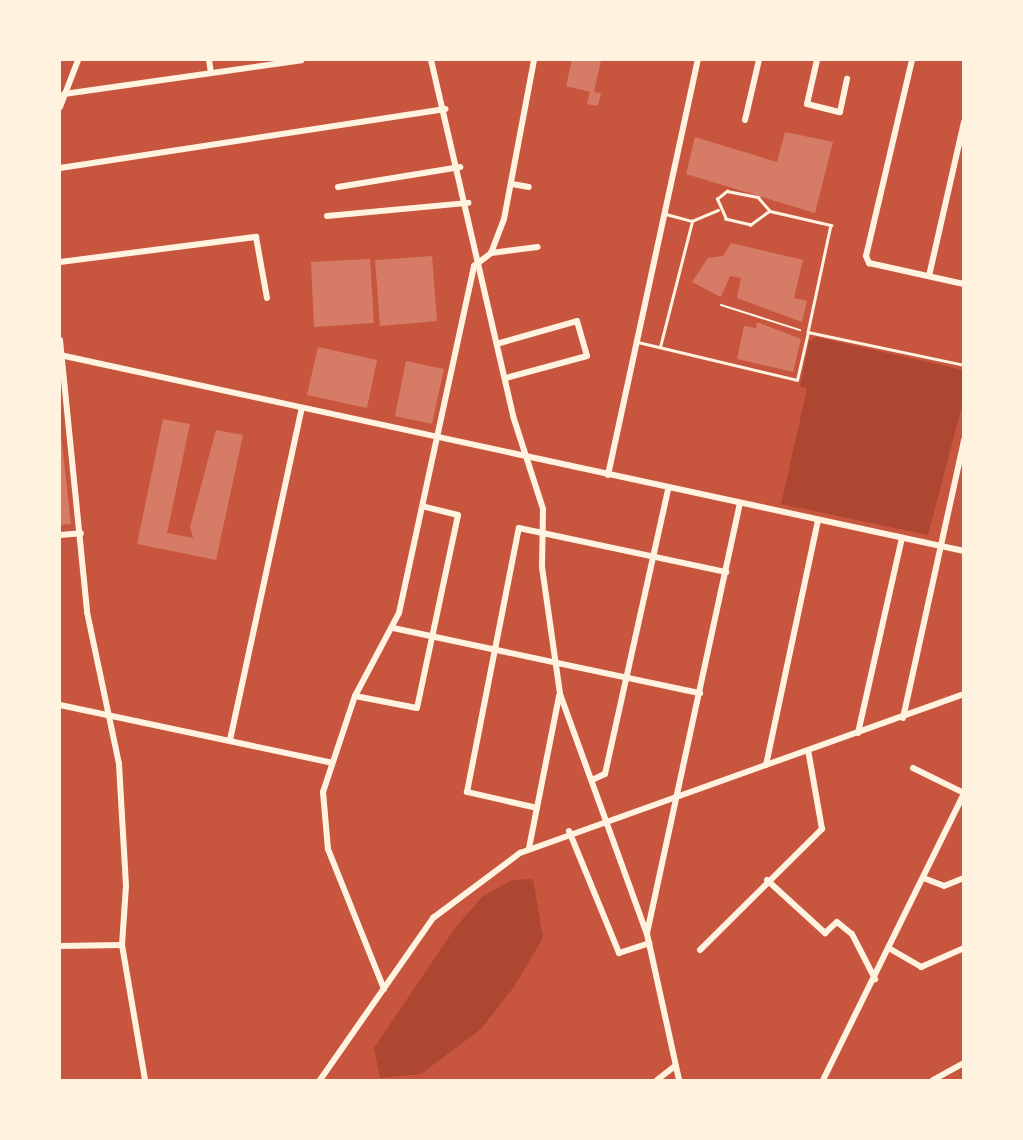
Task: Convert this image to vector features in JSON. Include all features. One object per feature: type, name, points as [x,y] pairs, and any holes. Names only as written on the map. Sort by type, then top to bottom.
[{"type":"street","points":[[60,107],[78,60]]},
{"type":"street","points":[[209,60],[211,73]]},
{"type":"street","points":[[64,94],[302,60]]},
{"type":"street","points":[[431,60],[460,167],[506,378],[530,458],[543,533],[559,694],[647,934],[679,1080]]},
{"type":"street","points":[[491,253],[512,184],[534,60]]},
{"type":"street","points":[[608,475],[698,60]]},
{"type":"street","points":[[745,120],[759,60]]},
{"type":"street","points":[[817,60],[807,104],[839,112],[847,79]]},
{"type":"street","points":[[912,60],[866,256],[869,262],[964,284]]},
{"type":"street","points":[[60,168],[446,109]]},
{"type":"street","points":[[929,276],[964,121]]},
{"type":"street","points":[[338,187],[460,167]]},
{"type":"street","points":[[512,184],[529,187]]},
{"type":"street","points":[[327,216],[467,203]]},
{"type":"street","points":[[60,262],[256,237],[267,298]]},
{"type":"street","points":[[384,989],[328,849],[323,792],[355,696],[393,628],[423,506],[474,267],[491,253],[538,247]]},
{"type":"street","points":[[500,344],[577,321],[587,356],[506,378]]},
{"type":"street","points":[[60,340],[87,612],[109,713],[125,872],[122,945],[145,1080]]},
{"type":"street","points":[[61,356],[437,440],[964,551]]},
{"type":"street","points":[[230,740],[302,408]]},
{"type":"street","points":[[903,718],[964,440]]},
{"type":"street","points":[[954,484],[964,486]]},
{"type":"street","points":[[592,780],[605,774],[667,489]]},
{"type":"street","points":[[647,934],[740,504]]},
{"type":"street","points":[[355,696],[417,708],[458,515],[423,506]]},
{"type":"street","points":[[766,765],[818,521]]},
{"type":"street","points":[[533,807],[467,792],[519,528],[726,572]]},
{"type":"street","points":[[60,535],[81,533]]},
{"type":"street","points":[[858,733],[902,538]]},
{"type":"street","points":[[393,628],[700,693]]},
{"type":"street","points":[[529,848],[533,807],[559,694]]},
{"type":"street","points":[[320,1080],[450,902],[529,848],[604,818],[903,718],[964,694]]},
{"type":"street","points":[[60,705],[109,713],[332,763]]},
{"type":"street","points":[[700,950],[767,880],[822,829],[808,750]]},
{"type":"street","points":[[823,1080],[892,950],[964,793],[913,768]]},
{"type":"street","points":[[569,831],[620,953],[649,943]]},
{"type":"street","points":[[926,879],[944,886],[964,878]]},
{"type":"street","points":[[767,880],[825,933],[837,922],[852,934],[875,979]]},
{"type":"street","points":[[60,946],[122,945]]},
{"type":"street","points":[[892,950],[921,967],[964,948]]},
{"type":"street","points":[[933,1080],[964,1063]]},
{"type":"street","points":[[657,1080],[675,1066]]},
{"type":"lane","points":[[638,342],[797,380],[831,225],[770,211],[758,197],[727,191],[717,199],[718,210]]},
{"type":"lane","points":[[666,214],[692,221],[718,210],[751,225],[770,211]]},
{"type":"lane","points":[[660,347],[692,221]]},
{"type":"lane","points":[[808,332],[964,365]]},
{"type":"path","points":[[721,305],[808,332]]},
{"type":"shaded area","points":[[816,337],[963,370],[963,402],[928,535],[781,504],[807,389],[800,386],[809,341]]},
{"type":"shaded area","points":[[533,879],[543,938],[514,987],[481,1029],[421,1074],[380,1078],[374,1048],[455,928],[483,896],[512,880]]},
{"type":"building","points":[[572,60],[601,60],[594,92],[601,93],[598,106],[587,104],[590,92],[566,86]]},
{"type":"building","points":[[785,132],[833,142],[815,213],[686,174],[695,137],[777,162]]},
{"type":"building","points":[[731,243],[803,260],[794,298],[807,301],[802,322],[737,298],[741,278],[730,276],[721,297],[692,282],[708,258],[723,256]]},
{"type":"building","points":[[432,256],[437,321],[380,326],[375,260]]},
{"type":"building","points":[[370,259],[374,323],[314,327],[311,262]]},
{"type":"building","points":[[757,322],[801,339],[793,372],[737,359],[744,326],[756,328]]},
{"type":"building","points":[[318,347],[377,360],[367,408],[307,395]]},
{"type":"building","points":[[406,361],[444,369],[432,424],[395,416]]},
{"type":"building","points":[[163,419],[190,424],[167,533],[193,538],[190,527],[216,430],[243,435],[216,560],[137,544]]},
{"type":"building","points":[[60,426],[71,524],[60,525]]}]
